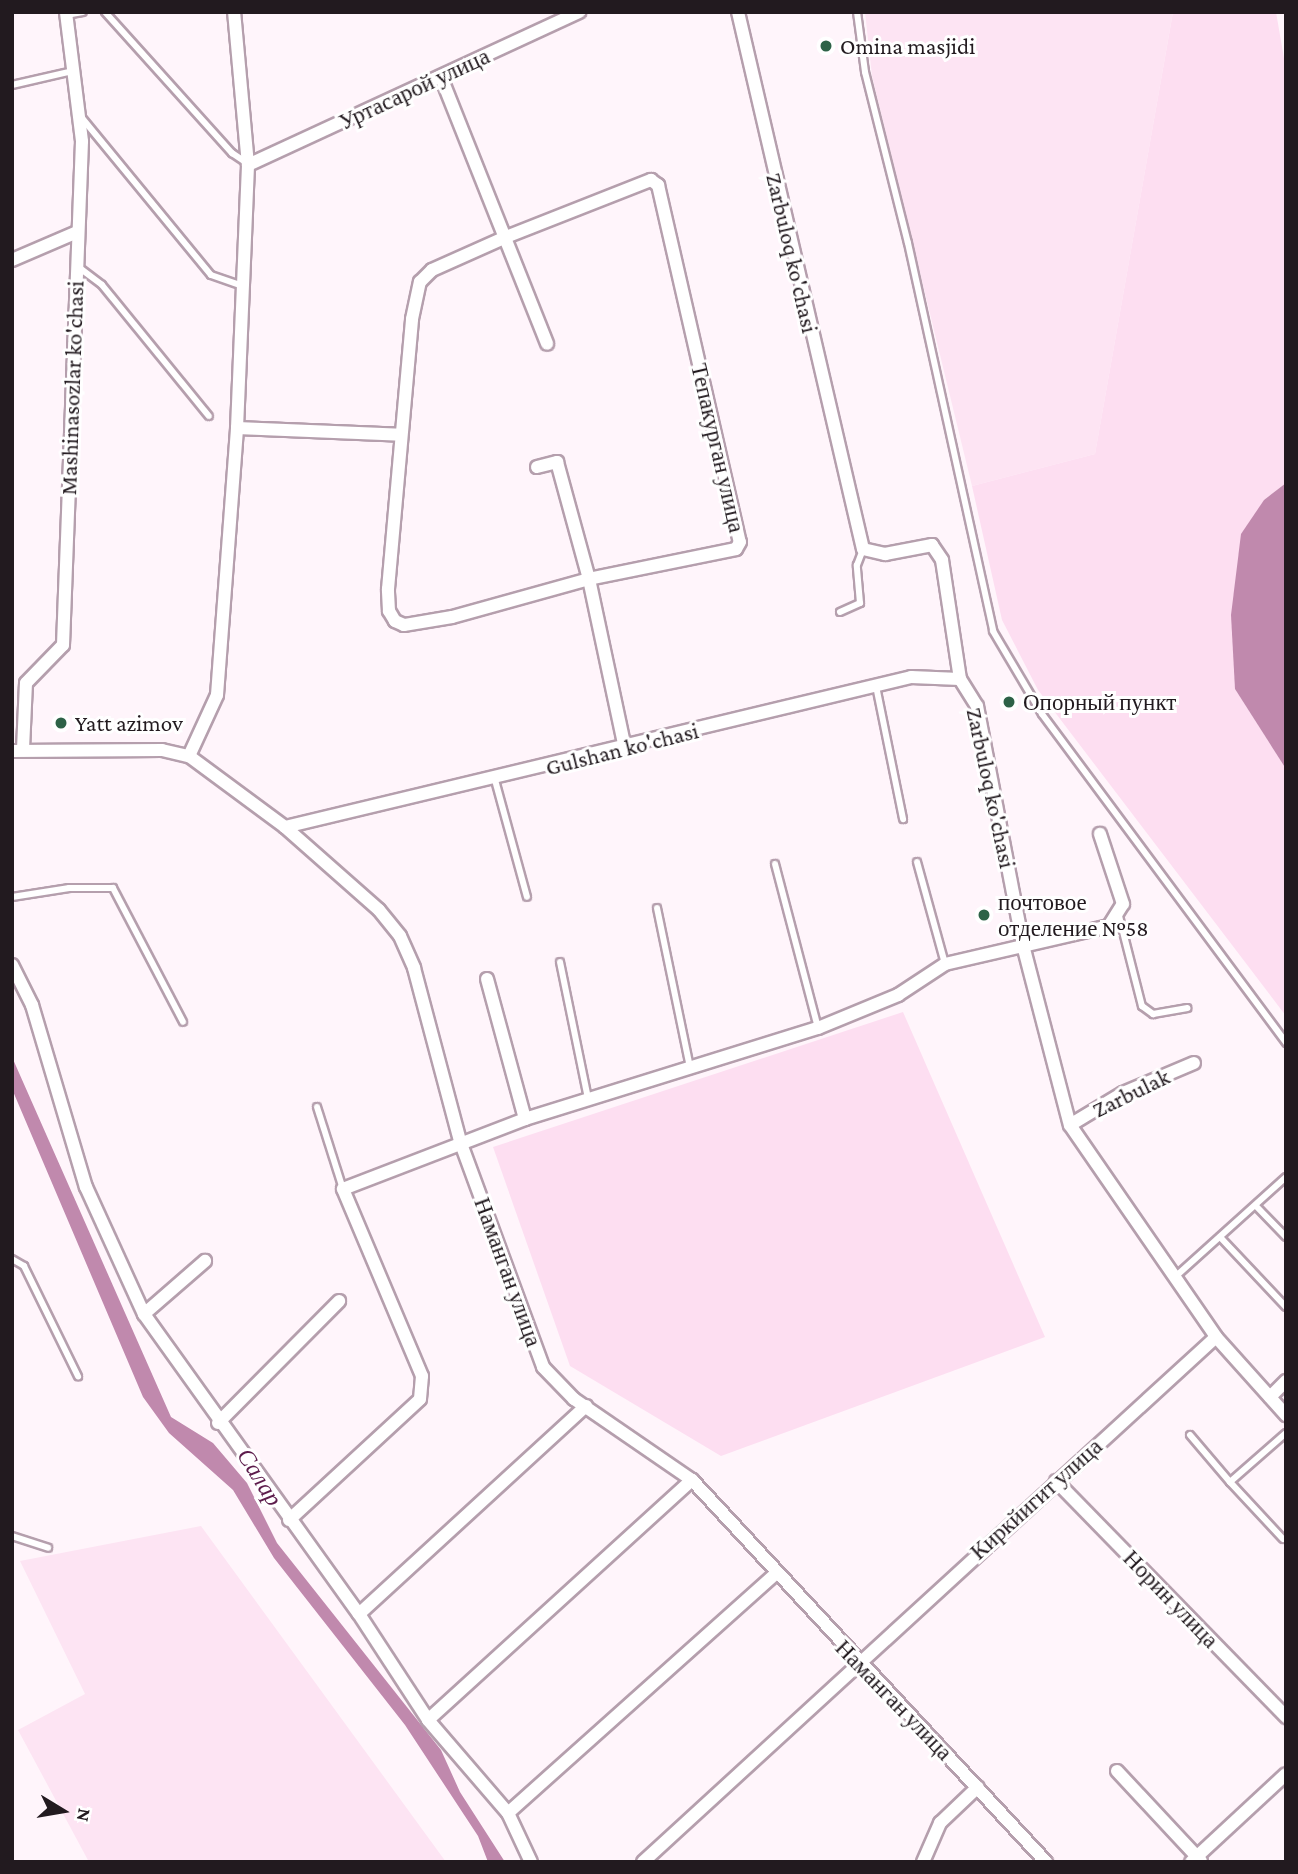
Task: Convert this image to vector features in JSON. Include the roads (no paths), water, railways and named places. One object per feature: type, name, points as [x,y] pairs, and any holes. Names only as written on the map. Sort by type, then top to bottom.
[{"type":"street","points":[[189,756],[217,695],[237,428],[248,164],[234,12]]},
{"type":"street","name":"Уртасарой улица","points":[[248,164],[579,12]]},
{"type":"street","name":"Zarbuloq ko'chasi","points":[[738,12],[863,549],[885,554],[921,543],[937,549],[960,679],[977,706],[1024,949],[1070,1125],[1216,1337],[1286,1415]]},
{"type":"street","name":"Mashinasozlar ko'chasi","points":[[18,750],[26,683],[63,645],[82,141],[66,14]]},
{"type":"street","points":[[441,77],[547,344]]},
{"type":"street","name":"Тепакурган улица","points":[[651,180],[657,185],[740,542],[736,550],[589,579],[452,617],[404,625],[395,621],[388,589],[412,319],[420,282],[432,270],[506,237],[651,180]]},
{"type":"street","points":[[12,260],[77,232]]},
{"type":"street","points":[[237,428],[401,435]]},
{"type":"street","points":[[537,467],[558,462],[589,579],[625,748]]},
{"type":"street","name":"Gulshan ko'chasi","points":[[285,827],[495,780],[911,677],[960,679]]},
{"type":"street","name":"Наманган улица","points":[[18,750],[162,750],[189,756],[285,827],[379,910],[400,936],[414,968],[460,1141],[543,1367],[562,1390],[692,1480],[775,1574],[1046,1862]]},
{"type":"street","points":[[289,1520],[419,1399],[422,1376],[343,1189],[460,1141],[818,1028],[898,995],[944,964],[1024,949],[1109,926],[1119,916],[1123,904],[1100,834]]},
{"type":"street","points":[[12,965],[32,1005],[86,1187],[144,1314],[218,1423],[359,1614],[428,1720],[508,1813],[531,1862]]},
{"type":"street","points":[[487,979],[525,1119]]},
{"type":"street","name":"Zarbulak","points":[[1070,1125],[1123,1093],[1194,1063]]},
{"type":"street","points":[[144,1314],[205,1261]]},
{"type":"street","points":[[218,1423],[339,1301]]},
{"type":"street","name":"Киркйигит улица","points":[[643,1862],[857,1662],[1216,1337]]},
{"type":"street","points":[[1270,1397],[1286,1381]]},
{"type":"street","points":[[359,1614],[586,1406]]},
{"type":"street","points":[[428,1720],[692,1480]]},
{"type":"street","name":"Норин улица","points":[[1056,1481],[1286,1717]]},
{"type":"street","points":[[508,1813],[775,1574]]},
{"type":"street","points":[[1117,1771],[1196,1860],[1286,1774]]},
{"type":"street","points":[[923,1862],[940,1822],[978,1787]]},
{"type":"lane","points":[[66,14],[83,12]]},
{"type":"lane","points":[[105,12],[232,153],[248,164]]},
{"type":"lane","points":[[857,12],[865,72],[908,243],[993,631],[1050,725],[1286,1043]]},
{"type":"lane","points":[[12,85],[73,71]]},
{"type":"lane","points":[[78,114],[211,275],[243,286]]},
{"type":"lane","points":[[76,265],[102,285],[209,416]]},
{"type":"lane","points":[[840,612],[854,610],[860,603],[857,565],[863,549]]},
{"type":"lane","points":[[876,686],[903,818]]},
{"type":"lane","points":[[495,780],[527,897]]},
{"type":"lane","points":[[917,862],[944,964]]},
{"type":"lane","points":[[775,864],[818,1028]]},
{"type":"lane","points":[[12,897],[104,885],[113,888],[183,1022]]},
{"type":"lane","points":[[657,908],[691,1067]]},
{"type":"lane","points":[[1119,916],[1143,1006],[1153,1014],[1187,1008]]},
{"type":"lane","points":[[560,962],[587,1099]]},
{"type":"lane","points":[[317,1107],[343,1189]]},
{"type":"lane","points":[[1175,1277],[1286,1177]]},
{"type":"lane","points":[[1256,1206],[1286,1237]]},
{"type":"lane","points":[[1220,1237],[1286,1307]]},
{"type":"lane","points":[[12,1259],[24,1266],[78,1376]]},
{"type":"lane","points":[[1230,1482],[1286,1433]]},
{"type":"lane","points":[[1190,1435],[1283,1539]]},
{"type":"lane","points":[[12,1536],[48,1548]]},
{"type":"place","name":"Omina masjidi","points":[[826,46]]},
{"type":"place","name":"Опорный пункт","points":[[1009,702]]},
{"type":"place","name":"Yatt azimov","points":[[61,723]]},
{"type":"place","name":"почтовое отделение №58","points":[[984,915]]},
{"type":"water label","name":"Салар","points":[[260,1477]]}]
